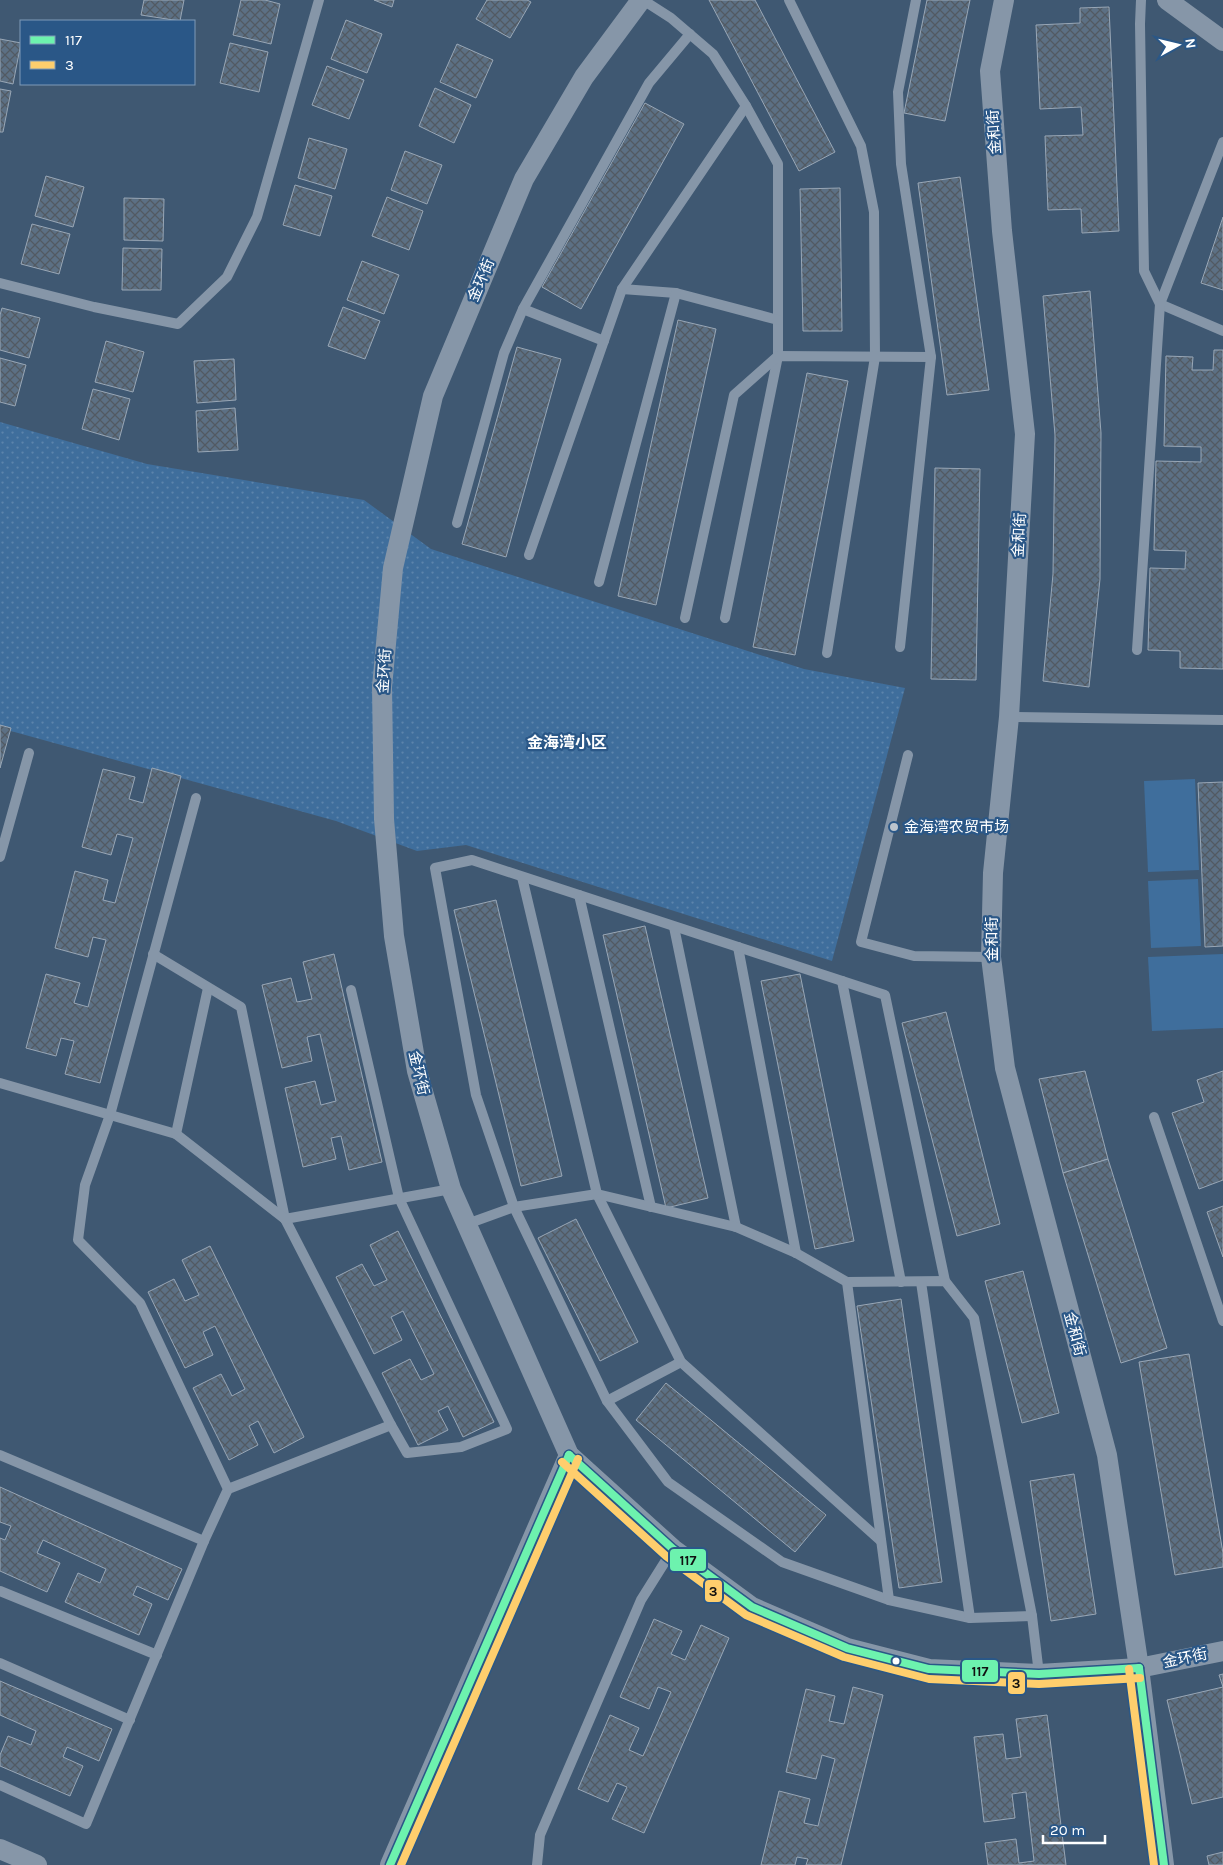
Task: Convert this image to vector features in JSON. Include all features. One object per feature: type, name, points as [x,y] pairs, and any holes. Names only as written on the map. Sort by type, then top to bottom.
[{"type":"street","name":"金环街","points":[[642,0],[584,76],[524,178],[433,396],[393,568],[382,686],[384,820],[394,936],[417,1071],[451,1189],[569,1455],[673,1550],[752,1607],[847,1648],[929,1669],[1039,1674],[1139,1668],[1223,1650]]},
{"type":"street","name":"金和街","points":[[1004,0],[990,71],[1002,231],[1025,434],[1009,717],[993,873],[991,957],[1005,1068],[1107,1455],[1139,1668],[1164,1865]]},
{"type":"street","points":[[1167,0],[1223,40]]},
{"type":"street","points":[[390,1865],[569,1455]]},
{"type":"street","points":[[0,1849],[37,1865]]},
{"type":"lane","points":[[0,283],[94,307],[178,324],[227,277],[258,217],[319,0]]},
{"type":"lane","points":[[642,0],[670,18],[713,54],[746,106],[778,164],[778,356],[725,618]]},
{"type":"lane","points":[[789,0],[861,146],[874,212],[875,357],[828,653]]},
{"type":"lane","points":[[900,647],[931,357],[900,164],[898,92],[916,0]]},
{"type":"lane","points":[[1141,0],[1144,271],[1160,304],[1223,331]]},
{"type":"lane","points":[[457,523],[504,353],[523,309],[649,82],[690,34]]},
{"type":"lane","points":[[529,555],[622,290],[746,106]]},
{"type":"lane","points":[[1137,650],[1160,304],[1223,142]]},
{"type":"lane","points":[[622,290],[676,293],[778,320]]},
{"type":"lane","points":[[599,582],[676,293]]},
{"type":"lane","points":[[523,309],[604,341]]},
{"type":"lane","points":[[684,618],[734,395],[778,356],[931,357]]},
{"type":"lane","points":[[1009,717],[1223,720]]},
{"type":"lane","points":[[0,857],[29,753]]},
{"type":"lane","points":[[908,755],[861,942],[914,956],[991,957]]},
{"type":"lane","points":[[196,798],[110,1115],[85,1185],[78,1240],[140,1302],[228,1489]]},
{"type":"lane","points":[[1032,1616],[970,1618],[889,1600],[782,1562],[668,1482],[607,1402],[514,1207],[476,1095],[435,868],[472,860],[885,995],[945,1281],[974,1318],[1032,1616],[1039,1674]]},
{"type":"lane","points":[[522,877],[597,1194],[682,1362],[881,1541]]},
{"type":"lane","points":[[579,895],[651,1207]]},
{"type":"lane","points":[[674,927],[736,1227]]},
{"type":"lane","points":[[738,947],[796,1254]]},
{"type":"lane","points":[[153,954],[242,1007],[285,1219],[407,1453],[461,1447],[507,1429],[399,1198],[351,990]]},
{"type":"lane","points":[[842,981],[901,1282]]},
{"type":"lane","points":[[176,1134],[208,988]]},
{"type":"lane","points":[[0,1083],[176,1134],[285,1219],[451,1189]]},
{"type":"lane","points":[[1154,1117],[1223,1321]]},
{"type":"lane","points":[[467,1224],[514,1207],[597,1194],[736,1227],[796,1254],[847,1282],[945,1281]]},
{"type":"lane","points":[[847,1282],[889,1600]]},
{"type":"lane","points":[[922,1282],[970,1618]]},
{"type":"lane","points":[[607,1402],[682,1362]]},
{"type":"lane","points":[[0,1785],[86,1824],[204,1541],[228,1489],[391,1424]]},
{"type":"lane","points":[[0,1455],[204,1541]]},
{"type":"lane","points":[[538,1865],[540,1835],[641,1600],[673,1550]]},
{"type":"lane","points":[[0,1591],[156,1655]]},
{"type":"lane","points":[[0,1663],[130,1720]]},
{"type":"shaded area","points":[[0,422],[147,464],[364,500],[431,549],[804,669],[905,688],[832,961],[466,845],[417,851],[336,821],[0,728]]},
{"type":"shaded area","points":[[1195,779],[1199,870],[1148,872],[1144,781]]},
{"type":"shaded area","points":[[1198,879],[1201,946],[1151,948],[1148,881]]},
{"type":"shaded area","points":[[1223,954],[1223,1028],[1152,1031],[1148,957]]},
{"type":"building","points":[[144,0],[184,0],[180,20],[141,15]]},
{"type":"building","points":[[241,0],[265,0],[280,4],[271,44],[233,35]]},
{"type":"building","points":[[374,0],[394,0],[392,7]]},
{"type":"building","points":[[487,0],[527,0],[531,2],[510,38],[476,19]]},
{"type":"building","points":[[709,0],[755,0],[835,152],[799,171]]},
{"type":"building","points":[[927,0],[970,0],[945,121],[904,113]]},
{"type":"building","points":[[1109,7],[1119,231],[1082,233],[1081,209],[1048,210],[1045,136],[1083,135],[1081,107],[1040,109],[1036,25],[1080,23],[1080,8]]},
{"type":"building","points":[[346,20],[382,34],[367,73],[331,59]]},
{"type":"building","points":[[0,39],[20,43],[13,84],[0,81]]},
{"type":"building","points":[[230,43],[268,52],[259,92],[220,83]]},
{"type":"building","points":[[457,44],[493,60],[476,98],[440,82]]},
{"type":"building","points":[[327,66],[364,80],[349,119],[312,105]]},
{"type":"building","points":[[435,88],[471,105],[454,143],[419,126]]},
{"type":"building","points":[[0,89],[11,91],[3,132],[0,132]]},
{"type":"building","points":[[645,103],[684,124],[581,309],[542,287]]},
{"type":"building","points":[[309,138],[347,149],[335,189],[298,178]]},
{"type":"building","points":[[405,151],[442,165],[427,204],[391,190]]},
{"type":"building","points":[[46,176],[84,187],[73,227],[35,216]]},
{"type":"building","points":[[960,177],[989,390],[947,395],[918,183]]},
{"type":"building","points":[[295,185],[332,196],[320,236],[283,225]]},
{"type":"building","points":[[840,188],[842,331],[803,331],[800,189]]},
{"type":"building","points":[[387,197],[423,211],[409,250],[372,236]]},
{"type":"building","points":[[124,198],[164,199],[163,241],[124,240]]},
{"type":"building","points":[[1223,217],[1223,290],[1201,283]]},
{"type":"building","points":[[32,224],[70,234],[59,274],[21,264]]},
{"type":"building","points":[[123,248],[162,249],[161,290],[122,290]]},
{"type":"building","points":[[362,261],[399,275],[384,314],[347,300]]},
{"type":"building","points":[[1090,291],[1101,433],[1100,579],[1089,687],[1043,681],[1053,574],[1055,435],[1043,296]]},
{"type":"building","points":[[343,307],[380,321],[365,359],[328,346]]},
{"type":"building","points":[[2,308],[40,318],[29,358],[0,350],[0,315]]},
{"type":"building","points":[[678,320],[716,329],[656,605],[618,596]]},
{"type":"building","points":[[106,341],[144,352],[133,392],[95,382]]},
{"type":"building","points":[[517,347],[561,359],[506,557],[462,544]]},
{"type":"building","points":[[1214,350],[1223,350],[1223,669],[1180,668],[1180,651],[1148,650],[1150,568],[1185,569],[1186,551],[1154,550],[1156,461],[1201,462],[1201,447],[1164,446],[1166,356],[1193,357],[1192,370],[1213,370]]},
{"type":"building","points":[[0,358],[26,365],[15,406],[0,402]]},
{"type":"building","points":[[234,359],[236,400],[197,403],[194,361]]},
{"type":"building","points":[[807,373],[848,381],[795,655],[753,647]]},
{"type":"building","points":[[93,389],[130,399],[119,440],[82,429]]},
{"type":"building","points":[[235,408],[238,450],[198,452],[196,411]]},
{"type":"building","points":[[935,468],[980,469],[976,680],[931,679]]},
{"type":"building","points":[[0,725],[11,728],[0,768]]},
{"type":"building","points":[[152,768],[181,776],[100,1083],[65,1074],[74,1041],[61,1038],[56,1056],[26,1048],[46,974],[80,983],[74,1003],[88,1007],[106,940],[93,937],[88,957],[55,948],[75,871],[108,880],[103,900],[115,903],[133,838],[117,834],[111,855],[82,847],[103,769],[135,777],[129,799],[143,803]]},
{"type":"building","points":[[1223,782],[1223,946],[1205,947],[1198,783]]},
{"type":"building","points":[[496,900],[562,1176],[521,1186],[454,910]]},
{"type":"building","points":[[645,926],[708,1198],[666,1208],[603,935]]},
{"type":"building","points":[[334,954],[382,1162],[349,1170],[341,1136],[331,1138],[336,1159],[303,1167],[285,1088],[315,1081],[321,1105],[336,1101],[320,1034],[307,1037],[312,1061],[282,1068],[262,985],[291,978],[297,1002],[312,999],[303,962]]},
{"type":"building","points":[[800,974],[854,1241],[815,1249],[761,981]]},
{"type":"building","points":[[946,1012],[1000,1224],[957,1236],[902,1023]]},
{"type":"building","points":[[1085,1071],[1108,1159],[1063,1173],[1039,1079]]},
{"type":"building","points":[[1223,1071],[1223,1180],[1199,1189],[1172,1113],[1204,1102],[1197,1080]]},
{"type":"building","points":[[1108,1159],[1167,1348],[1121,1363],[1063,1173]]},
{"type":"building","points":[[1223,1206],[1223,1257],[1207,1212]]},
{"type":"building","points":[[576,1219],[638,1342],[600,1361],[538,1238]]},
{"type":"building","points":[[398,1231],[494,1422],[463,1437],[448,1406],[438,1411],[448,1430],[418,1445],[382,1373],[410,1359],[421,1380],[434,1374],[403,1311],[391,1317],[402,1340],[374,1354],[336,1277],[362,1264],[374,1286],[387,1280],[370,1245]]},
{"type":"building","points":[[210,1246],[304,1437],[274,1453],[258,1421],[249,1426],[258,1445],[229,1460],[193,1388],[221,1374],[232,1396],[245,1389],[215,1326],[203,1332],[213,1355],[185,1368],[148,1292],[174,1279],[185,1301],[199,1295],[182,1260]]},
{"type":"building","points":[[1023,1271],[1059,1413],[1022,1423],[985,1281]]},
{"type":"building","points":[[901,1299],[942,1582],[899,1588],[857,1306]]},
{"type":"building","points":[[1189,1354],[1223,1553],[1223,1567],[1175,1575],[1139,1362]]},
{"type":"building","points":[[666,1383],[826,1515],[795,1552],[636,1420]]},
{"type":"building","points":[[1074,1474],[1096,1614],[1051,1621],[1030,1481]]},
{"type":"building","points":[[0,1487],[182,1569],[168,1600],[137,1586],[133,1595],[152,1604],[139,1635],[65,1602],[78,1573],[100,1583],[106,1569],[43,1540],[37,1553],[60,1563],[47,1592],[0,1571],[0,1538],[5,1540],[11,1526],[0,1522]]},
{"type":"building","points":[[654,1619],[682,1631],[671,1654],[685,1660],[701,1625],[729,1638],[644,1833],[612,1819],[627,1787],[617,1783],[608,1802],[578,1789],[610,1715],[639,1728],[629,1750],[643,1756],[671,1692],[658,1687],[649,1709],[620,1697]]},
{"type":"building","points":[[1223,1674],[1223,1687],[1219,1675]]},
{"type":"building","points":[[0,1681],[112,1729],[99,1761],[67,1747],[63,1757],[83,1766],[70,1796],[0,1766],[0,1755],[8,1736],[31,1745],[36,1731],[0,1715]]},
{"type":"building","points":[[853,1687],[883,1695],[841,1865],[806,1865],[808,1859],[797,1857],[795,1865],[761,1865],[779,1791],[810,1799],[804,1823],[818,1826],[835,1759],[822,1755],[816,1779],[786,1772],[806,1689],[835,1696],[829,1721],[844,1724]]},
{"type":"building","points":[[1223,1687],[1223,1797],[1192,1804],[1167,1700]]},
{"type":"building","points":[[1047,1715],[1066,1865],[988,1865],[985,1843],[1016,1839],[1019,1863],[1034,1861],[1026,1792],[1012,1794],[1015,1818],[984,1822],[974,1737],[1003,1734],[1006,1759],[1021,1757],[1016,1719]]},
{"type":"building","points":[[1223,1852],[1223,1865],[1209,1865],[1207,1856]]},
{"type":"transit line","name":"117","points":[[569,1455],[673,1549],[752,1607],[847,1648],[929,1669],[1039,1674],[1139,1668]]},
{"type":"transit line","name":"117","points":[[390,1865],[569,1455]]},
{"type":"transit line","name":"3","points":[[401,1865],[578,1459]]},
{"type":"transit line","name":"3","points":[[562,1462],[666,1556],[746,1615],[844,1657],[929,1679],[1039,1684],[1140,1678]]},
{"type":"transit line","name":"117","points":[[1139,1668],[1164,1865]]},
{"type":"transit line","name":"3","points":[[1129,1669],[1154,1865]]},
{"type":"place","name":"金海湾农贸市场","points":[[894,827]]},
{"type":"district","name":"金海湾小区","points":[[567,742]]}]
